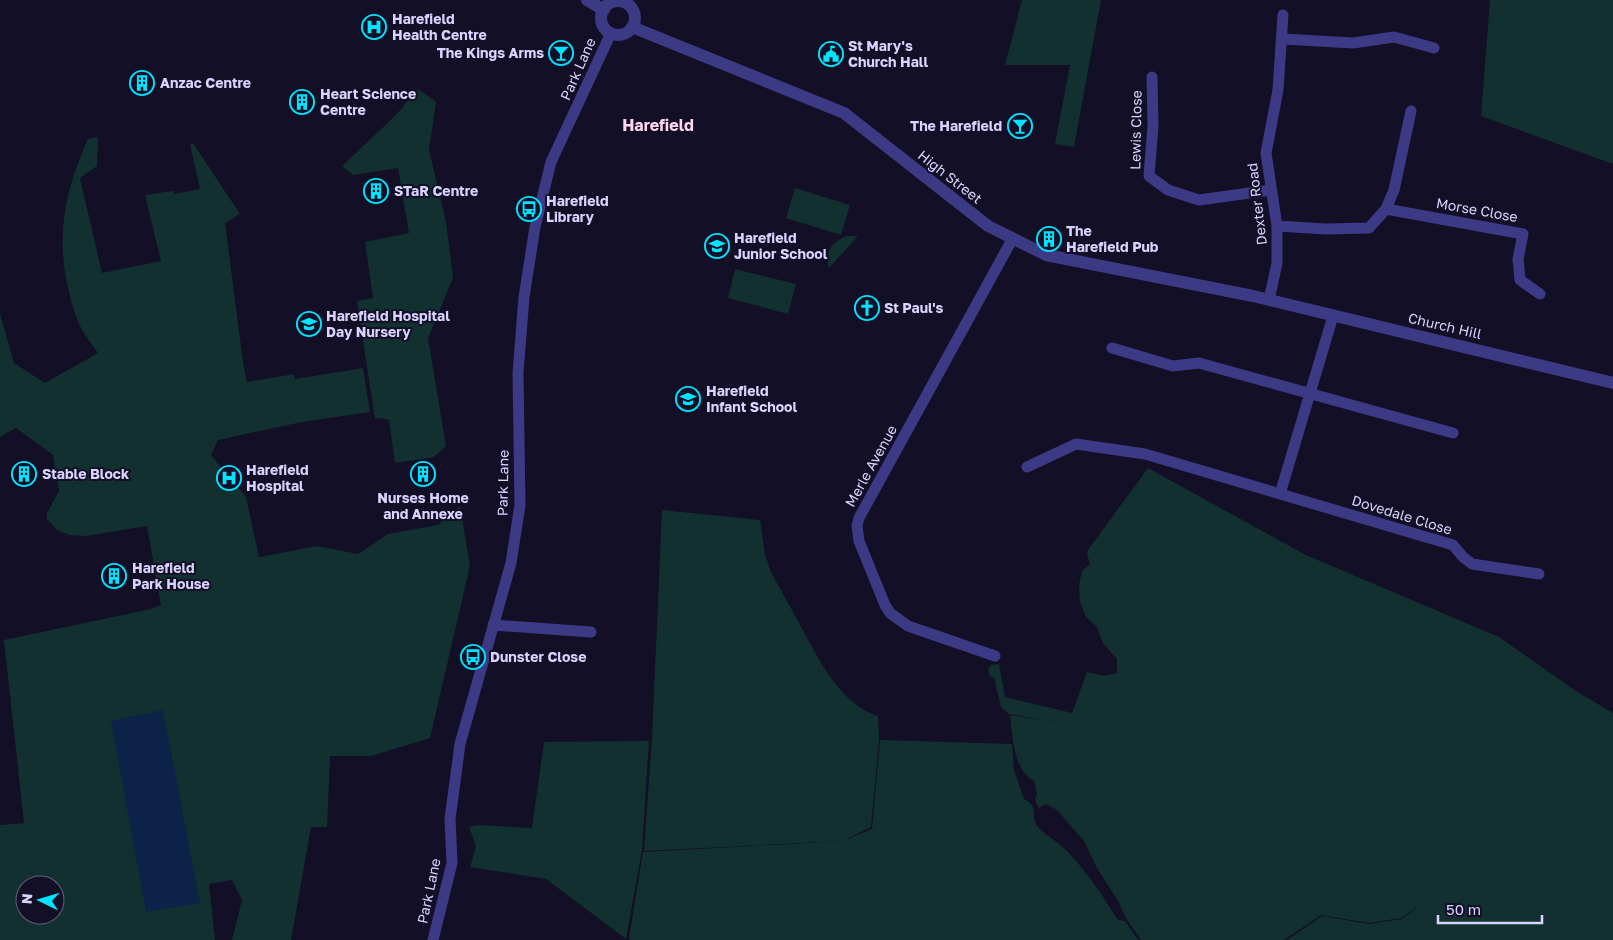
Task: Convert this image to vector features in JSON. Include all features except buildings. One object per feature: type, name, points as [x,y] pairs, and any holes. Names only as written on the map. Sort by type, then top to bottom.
[{"type":"street","points":[[587,0],[604,10]]},
{"type":"street","points":[[617,1],[634,3],[635,17],[632,27],[629,31],[620,34],[611,33],[607,30],[602,20],[604,10],[609,4],[617,1]]},
{"type":"street","name":"Dexter Road","points":[[1269,300],[1278,262],[1276,226],[1266,153],[1278,90],[1283,39],[1283,15]]},
{"type":"street","name":"High Street","points":[[632,27],[844,113],[988,226],[1046,254],[1269,300]]},
{"type":"street","name":"Park Lane","points":[[434,940],[452,864],[450,819],[460,744],[511,564],[520,505],[518,373],[524,297],[535,227],[551,162],[611,33]]},
{"type":"street","points":[[1283,39],[1353,43],[1394,37],[1434,48]]},
{"type":"street","name":"Lewis Close","points":[[1152,77],[1153,126],[1148,176],[1168,190],[1199,200],[1271,190]]},
{"type":"street","points":[[1276,226],[1326,229],[1369,228],[1386,209],[1394,190],[1411,110]]},
{"type":"street","name":"Morse Close","points":[[1386,209],[1523,234],[1518,259],[1520,280],[1540,294]]},
{"type":"street","name":"Merle Avenue","points":[[994,656],[908,626],[890,613],[859,542],[856,526],[1013,238]]},
{"type":"street","name":"Church Hill","points":[[1269,300],[1487,351],[1613,383]]},
{"type":"street","points":[[1280,494],[1311,394],[1332,316]]},
{"type":"street","points":[[1112,348],[1173,366],[1199,363],[1453,433]]},
{"type":"street","name":"Dovedale Close","points":[[1027,468],[1076,444],[1145,454],[1454,545],[1463,557],[1472,564],[1539,574]]},
{"type":"street","points":[[493,625],[591,632]]},
{"type":"green space","points":[[1022,0],[1101,0],[1074,147],[1055,144],[1070,65],[1005,65]]},
{"type":"green space","points":[[1490,0],[1613,0],[1613,164],[1481,116]]},
{"type":"green space","points":[[418,89],[436,102],[429,150],[446,222],[453,278],[428,338],[446,446],[434,457],[395,463],[389,420],[375,419],[357,301],[373,298],[365,242],[409,233],[398,168],[353,175],[342,166],[396,115]]},
{"type":"green space","points":[[98,137],[97,166],[80,178],[102,273],[161,261],[145,195],[173,191],[174,194],[200,189],[190,144],[193,143],[240,214],[225,223],[247,382],[294,374],[295,379],[363,368],[370,412],[302,422],[218,440],[211,455],[246,497],[259,557],[317,546],[358,554],[388,534],[438,525],[460,506],[470,566],[430,738],[371,756],[330,756],[327,827],[311,827],[291,940],[232,940],[242,900],[232,880],[209,884],[215,940],[0,940],[0,825],[24,823],[4,640],[151,609],[161,605],[147,526],[86,536],[69,535],[57,530],[47,519],[47,513],[59,491],[53,455],[16,428],[0,437],[0,314],[14,363],[45,383],[98,353],[85,335],[75,314],[65,272],[63,252],[63,233],[68,195],[88,139]]},
{"type":"green space","points":[[795,188],[850,205],[841,235],[786,218]]},
{"type":"green space","points":[[846,236],[858,236],[829,268],[827,257],[830,249],[836,242]]},
{"type":"green space","points":[[735,269],[796,284],[788,314],[728,298]]},
{"type":"green space","points":[[1148,468],[1306,555],[1499,637],[1573,689],[1613,713],[1613,940],[1287,940],[1322,916],[1369,924],[1402,919],[1422,904],[1401,918],[1369,923],[1321,915],[1284,940],[1141,940],[1097,868],[1084,841],[1057,810],[1046,804],[1039,808],[1035,800],[1037,793],[1034,781],[1027,776],[1018,761],[1013,743],[1010,715],[1056,722],[1009,714],[1001,707],[994,678],[990,676],[988,668],[991,665],[999,664],[1005,697],[1072,713],[1087,672],[1104,676],[1117,673],[1117,659],[1103,643],[1097,627],[1086,617],[1080,602],[1079,585],[1082,571],[1090,564],[1087,554],[1088,550]]},
{"type":"green space","points":[[662,510],[760,520],[765,555],[771,572],[822,664],[840,690],[851,701],[864,710],[878,716],[879,740],[871,827],[843,841],[644,851],[652,738]]},
{"type":"green space","points":[[880,740],[1012,744],[1014,770],[1024,799],[1034,809],[1034,819],[1038,827],[1073,857],[1118,920],[1125,921],[1138,940],[631,940],[629,938],[643,852],[843,841],[872,829]]},
{"type":"green space","points":[[649,741],[642,850],[626,939],[546,879],[470,867],[476,846],[469,827],[479,825],[532,828],[544,742]]},
{"type":"water","points":[[163,710],[200,903],[146,912],[111,721]]},
{"type":"place","name":"Harefield Health Centre","points":[[374,27]]},
{"type":"place","name":"The Kings Arms","points":[[561,53]]},
{"type":"place","name":"St Mary's Church Hall","points":[[831,54]]},
{"type":"place","name":"Anzac Centre","points":[[142,83]]},
{"type":"place","name":"Heart Science Centre","points":[[302,102]]},
{"type":"place","name":"The Harefield","points":[[1020,126]]},
{"type":"place","name":"STaR Centre","points":[[376,191]]},
{"type":"place","name":"Harefield Library","points":[[529,209]]},
{"type":"place","name":"The Harefield Pub","points":[[1049,239]]},
{"type":"place","name":"Harefield Junior School","points":[[717,246]]},
{"type":"place","name":"St Paul's","points":[[867,308]]},
{"type":"place","name":"Harefield Hospital Day Nursery","points":[[309,324]]},
{"type":"place","name":"Harefield Infant School","points":[[688,399]]},
{"type":"place","name":"Stable Block","points":[[24,474]]},
{"type":"place","name":"Nurses Home and Annexe","points":[[423,474]]},
{"type":"place","name":"Harefield Hospital","points":[[229,478]]},
{"type":"place","name":"Harefield Park House","points":[[114,576]]},
{"type":"place","name":"Dunster Close","points":[[473,657]]},
{"type":"district","name":"Harefield","points":[[658,125]]}]
